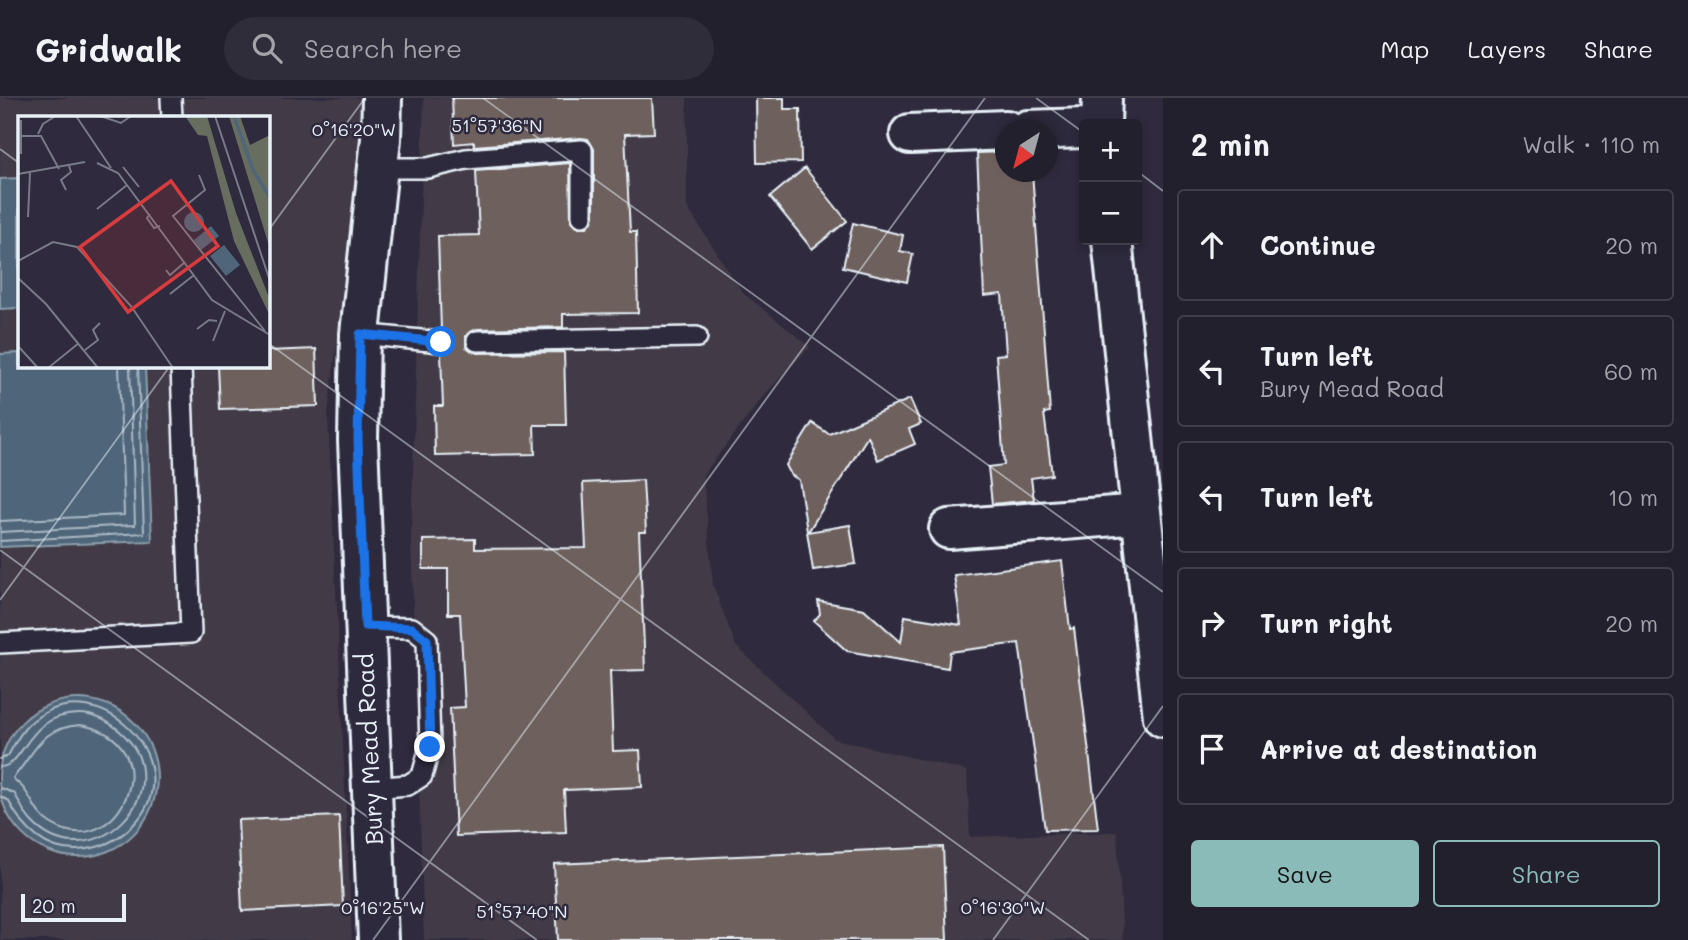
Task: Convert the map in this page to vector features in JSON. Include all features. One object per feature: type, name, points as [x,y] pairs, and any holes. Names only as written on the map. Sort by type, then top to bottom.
[{"type":"street","name":"Bury Mead Road","points":[[378,940],[358,440],[360,334],[378,169],[382,98]]},
{"type":"street","points":[[1101,119],[1102,98]]},
{"type":"street","points":[[1058,129],[1079,128]]},
{"type":"street","points":[[910,134],[995,130]]},
{"type":"street","points":[[1113,245],[1163,717]]},
{"type":"street","points":[[949,529],[1140,514]]},
{"type":"lane","points":[[171,98],[172,116]]},
{"type":"lane","points":[[378,169],[428,168],[466,159],[582,150],[582,216]]},
{"type":"lane","points":[[360,334],[441,342]]},
{"type":"lane","points":[[477,341],[697,337]]},
{"type":"lane","points":[[0,643],[191,633],[181,368]]},
{"type":"lane","points":[[365,626],[412,628],[427,640],[430,747],[422,776],[408,785],[373,788]]},
{"type":"shaded area","points":[[0,98],[363,98],[363,125],[328,415],[352,940],[0,940]]},
{"type":"shaded area","points":[[424,98],[687,98],[687,207],[743,293],[810,347],[765,394],[703,475],[713,585],[736,646],[835,739],[967,771],[970,837],[1117,832],[1123,940],[424,940],[411,540]]},
{"type":"water","points":[[18,178],[18,308],[0,309],[0,179]]},
{"type":"water","points":[[18,353],[18,368],[145,368],[152,541],[0,547],[0,354]]},
{"type":"water","points":[[78,699],[108,705],[134,722],[151,748],[157,778],[151,808],[134,834],[108,851],[78,857],[48,851],[22,834],[5,808],[-1,778],[5,748],[22,722],[48,705]]},
{"type":"building","points":[[452,98],[652,98],[654,133],[625,134],[630,232],[636,232],[638,313],[563,314],[563,327],[477,329],[466,336],[466,347],[477,353],[564,352],[566,425],[534,425],[535,454],[435,456],[434,406],[443,406],[441,354],[450,350],[453,343],[449,333],[441,330],[438,236],[479,235],[476,171],[570,163],[571,221],[577,227],[587,227],[594,216],[594,149],[588,139],[581,138],[474,146],[474,142],[454,144]]},
{"type":"building","points":[[756,98],[784,98],[784,109],[800,109],[801,162],[757,163]]},
{"type":"building","points":[[995,152],[995,182],[1033,182],[1050,412],[1044,413],[1052,475],[1031,478],[1034,500],[992,504],[988,467],[1004,465],[996,355],[1006,354],[1002,294],[984,296],[977,153]]},
{"type":"building","points":[[805,168],[847,221],[812,249],[770,197]]},
{"type":"building","points":[[853,223],[903,235],[900,251],[913,254],[907,282],[843,267]]},
{"type":"building","points":[[316,349],[318,406],[220,409],[218,368],[270,368],[270,351]]},
{"type":"building","points":[[910,399],[921,424],[909,429],[915,444],[878,460],[868,436],[808,532],[850,525],[856,564],[813,570],[799,480],[791,475],[786,465],[812,423],[829,434]]},
{"type":"building","points":[[643,480],[646,532],[639,532],[645,670],[610,671],[613,751],[640,750],[642,787],[564,790],[566,832],[456,836],[450,708],[465,707],[460,614],[448,614],[448,569],[423,569],[423,540],[475,539],[475,549],[586,548],[583,483]]},
{"type":"building","points":[[1062,561],[1070,629],[1074,628],[1098,829],[1045,830],[1019,643],[950,652],[948,668],[847,651],[814,621],[820,614],[818,601],[864,609],[901,642],[905,616],[961,625],[954,575]]},
{"type":"building","points":[[339,816],[343,906],[242,911],[238,820]]},
{"type":"building","points":[[943,847],[947,940],[558,940],[554,864]]},
{"type":"route","points":[[430,747],[427,640],[412,628],[365,626],[358,440],[360,334],[441,342]]}]
